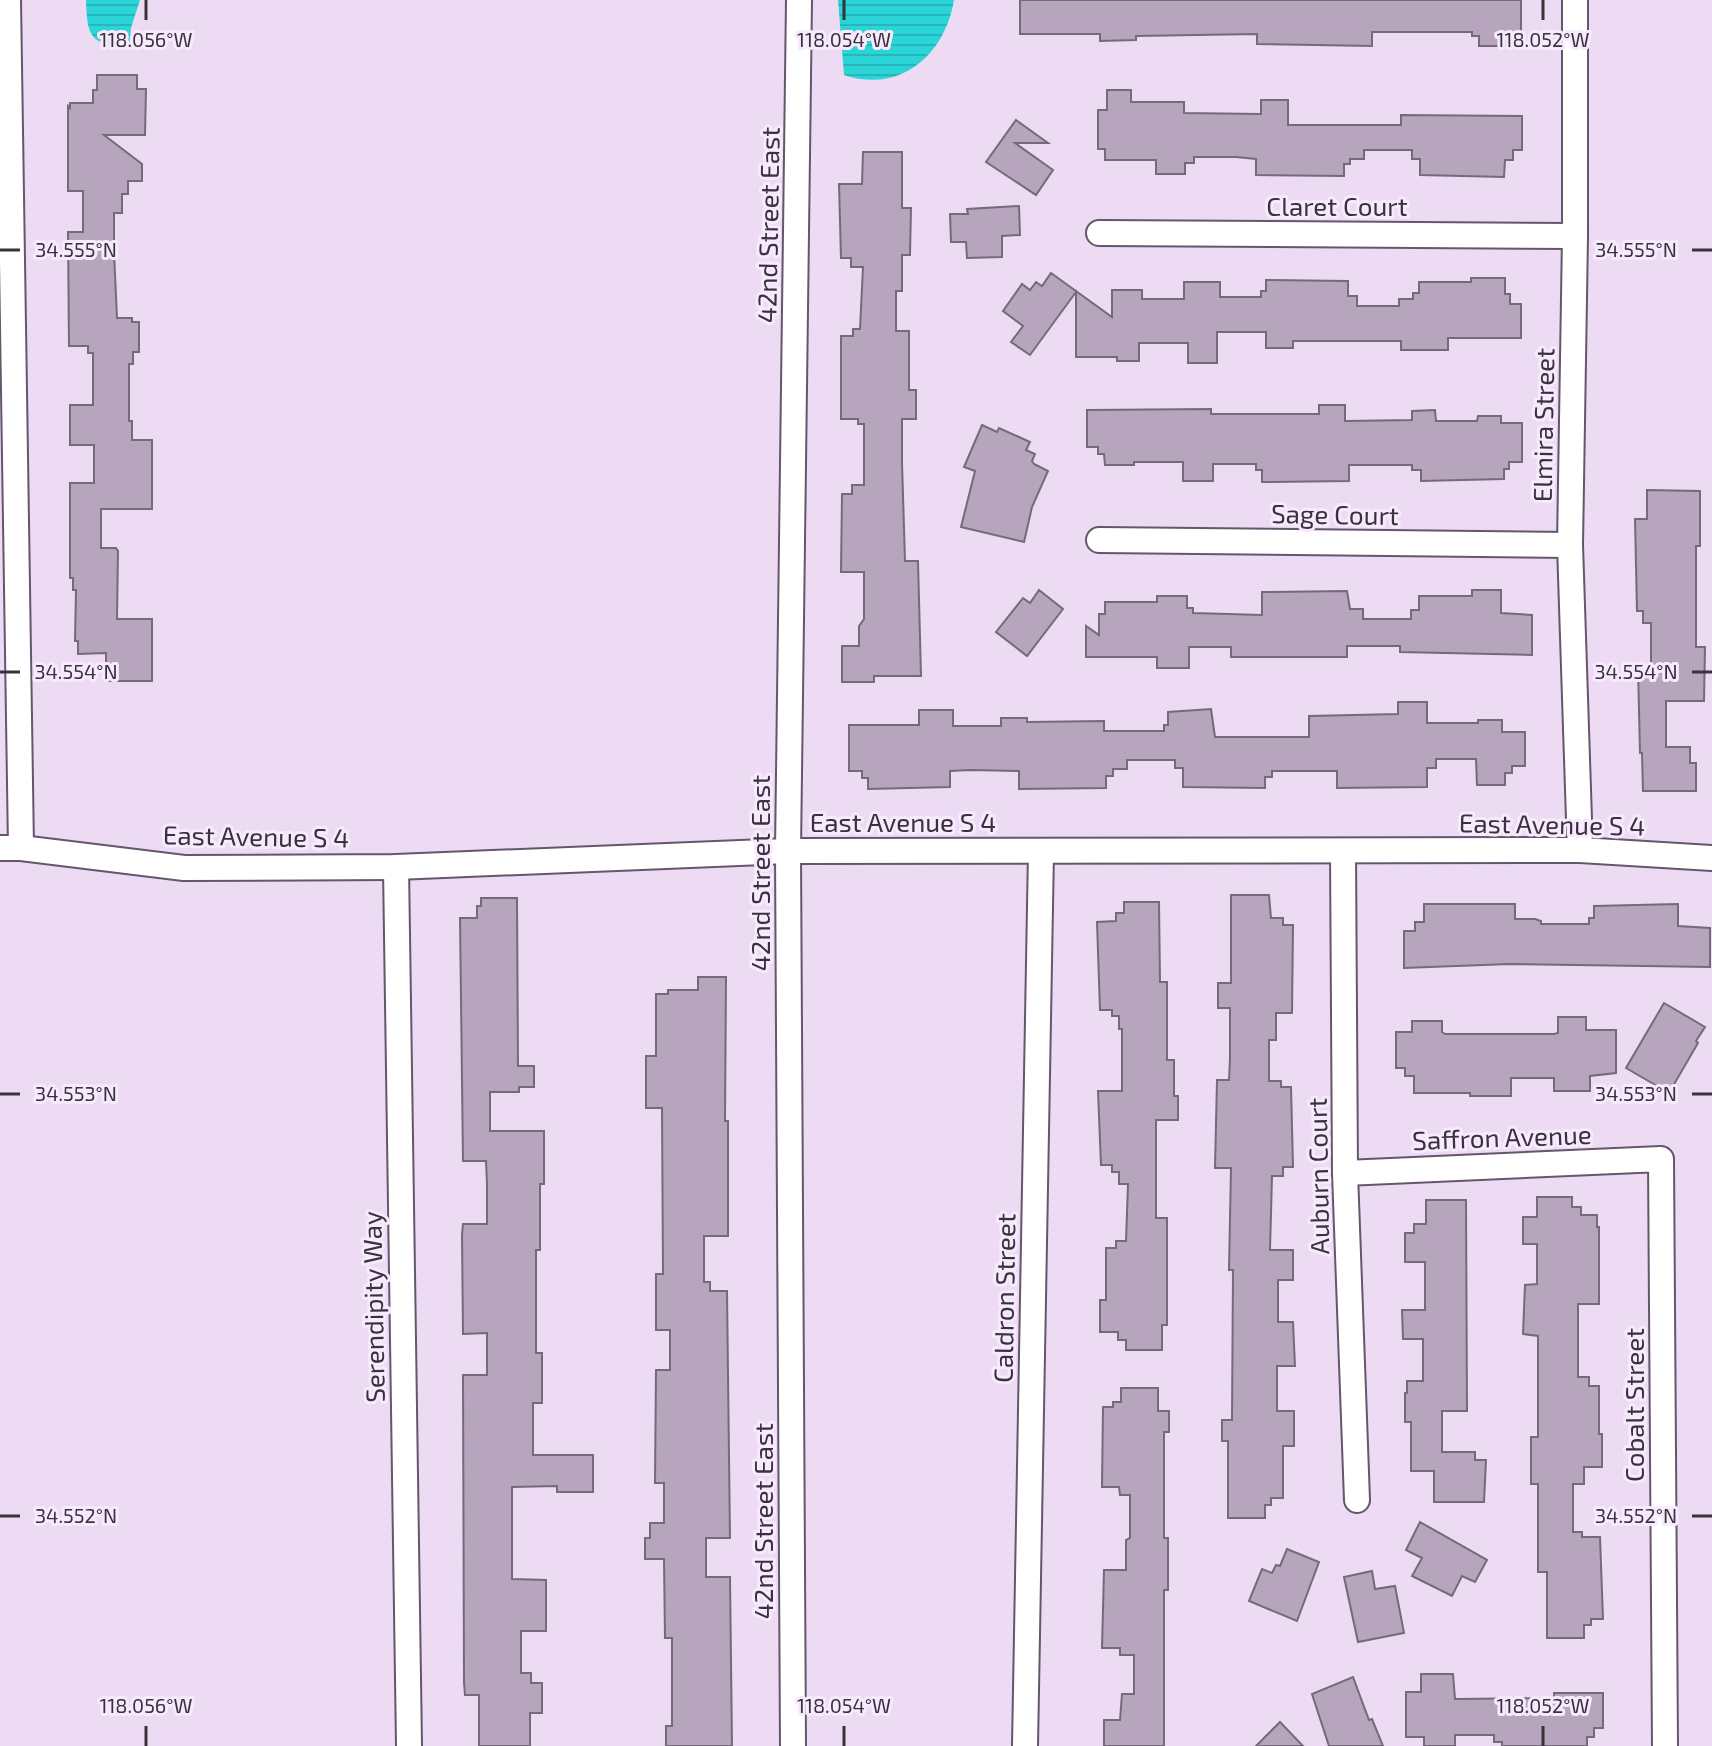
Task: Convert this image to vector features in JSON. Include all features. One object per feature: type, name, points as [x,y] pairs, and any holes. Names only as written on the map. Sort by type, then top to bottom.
[{"type":"street","points":[[8,0],[6,246],[10,848]]},
{"type":"street","name":"42nd Street East","points":[[793,1746],[788,851],[799,0]]},
{"type":"street","name":"Elmira Street","points":[[1575,0],[1570,545],[1580,850]]},
{"type":"street","name":"Claret Court","points":[[1099,233],[1575,236]]},
{"type":"street","name":"Sage Court","points":[[1099,540],[1570,545]]},
{"type":"street","name":"East Avenue S 4","points":[[10,848],[184,868],[396,867],[788,851],[1580,850],[1712,858]]},
{"type":"street","name":"Caldron Street","points":[[1025,1746],[1041,851]]},
{"type":"street","name":"Auburn Court","points":[[1343,852],[1345,1173],[1357,1500]]},
{"type":"street","name":"Serendipity Way","points":[[396,867],[409,1746]]},
{"type":"street","name":"Saffron Avenue","points":[[1345,1173],[1661,1159]]},
{"type":"street","name":"Cobalt Street","points":[[1661,1159],[1665,1746]]},
{"type":"shaded area","points":[[86,0],[140,0],[129,46],[106,44],[93,36]]},
{"type":"shaded area","points":[[838,0],[954,0],[941,38],[917,65],[884,79],[864,79],[844,75]]},
{"type":"building","points":[[1020,0],[1521,0],[1521,35],[1508,35],[1508,46],[1479,46],[1479,36],[1472,36],[1472,32],[1372,32],[1372,46],[1257,44],[1257,34],[1136,36],[1136,40],[1100,41],[1100,34],[1020,34]]},
{"type":"building","points":[[97,75],[137,75],[137,89],[146,89],[145,135],[104,135],[142,164],[142,181],[128,181],[128,194],[122,194],[122,213],[114,213],[114,252],[117,318],[132,318],[132,322],[139,322],[139,352],[133,352],[133,364],[129,364],[129,421],[132,421],[132,440],[152,440],[152,509],[101,509],[101,548],[116,548],[118,551],[117,619],[152,619],[152,681],[106,681],[106,653],[78,654],[78,641],[75,641],[76,590],[73,590],[73,578],[70,578],[70,483],[94,483],[94,445],[70,445],[70,405],[93,405],[93,353],[88,353],[88,346],[69,346],[68,232],[83,232],[83,191],[68,191],[68,106],[70,108],[70,103],[93,103]]},
{"type":"building","points":[[1107,90],[1131,90],[1131,102],[1184,102],[1184,113],[1261,114],[1261,100],[1288,100],[1288,125],[1401,125],[1401,115],[1522,116],[1522,150],[1513,150],[1513,160],[1505,160],[1504,177],[1420,175],[1420,159],[1412,159],[1412,150],[1364,150],[1364,159],[1350,159],[1350,164],[1344,164],[1344,176],[1256,175],[1256,159],[1236,157],[1194,157],[1194,163],[1185,163],[1185,174],[1156,174],[1156,160],[1105,160],[1105,149],[1098,149],[1098,110],[1107,110]]},
{"type":"building","points":[[1016,120],[1048,143],[1015,143],[1053,170],[1036,195],[986,162]]},
{"type":"building","points":[[863,152],[902,152],[902,208],[911,208],[910,255],[902,255],[902,291],[896,291],[896,331],[909,331],[909,390],[916,390],[916,419],[902,419],[902,462],[905,561],[918,561],[921,676],[874,676],[874,682],[842,682],[842,646],[859,646],[859,626],[864,619],[864,572],[841,572],[842,494],[852,494],[852,485],[864,485],[864,424],[858,424],[858,419],[841,419],[841,336],[853,336],[853,329],[860,329],[863,267],[851,267],[851,258],[841,258],[839,184],[862,184]]},
{"type":"building","points":[[1019,206],[1020,235],[1002,236],[1002,257],[967,258],[966,242],[951,242],[950,214],[968,214],[967,209]]},
{"type":"building","points":[[1051,273],[1112,317],[1112,290],[1142,290],[1142,299],[1184,299],[1184,282],[1220,282],[1220,297],[1261,297],[1261,291],[1266,291],[1266,280],[1348,281],[1348,296],[1357,296],[1357,306],[1399,306],[1399,299],[1413,299],[1413,293],[1419,293],[1419,282],[1471,282],[1471,278],[1505,278],[1505,294],[1510,294],[1510,304],[1521,304],[1521,338],[1448,338],[1448,350],[1401,350],[1401,341],[1293,341],[1293,348],[1266,348],[1266,332],[1217,332],[1217,363],[1188,363],[1188,343],[1139,343],[1139,361],[1117,361],[1117,357],[1076,357],[1076,292],[1030,355],[1011,342],[1023,326],[1003,311],[1022,284],[1030,290],[1036,282],[1042,286]]},
{"type":"building","points":[[1319,405],[1345,405],[1345,421],[1412,420],[1412,411],[1435,410],[1436,421],[1477,421],[1478,416],[1501,416],[1501,423],[1522,423],[1522,462],[1509,462],[1509,469],[1504,469],[1504,479],[1421,481],[1421,470],[1412,470],[1412,465],[1349,465],[1349,481],[1262,482],[1262,470],[1256,470],[1256,464],[1213,464],[1213,481],[1183,481],[1183,462],[1105,465],[1104,454],[1098,454],[1098,447],[1087,447],[1087,410],[1211,409],[1211,414],[1319,414]]},
{"type":"building","points":[[982,425],[997,432],[999,428],[1030,442],[1026,450],[1035,454],[1032,461],[1048,471],[1032,507],[1024,542],[961,527],[975,471],[964,467]]},
{"type":"building","points":[[1647,490],[1700,491],[1700,546],[1696,546],[1696,647],[1705,647],[1704,701],[1666,701],[1666,747],[1690,747],[1690,763],[1696,763],[1696,791],[1643,791],[1638,668],[1651,668],[1651,623],[1643,623],[1643,611],[1637,611],[1635,519],[1647,519]]},
{"type":"building","points":[[1039,590],[1063,609],[1027,656],[996,632],[1023,598],[1030,603]]},
{"type":"building","points":[[1472,590],[1501,590],[1501,613],[1532,615],[1532,655],[1400,652],[1400,646],[1347,646],[1347,657],[1231,657],[1231,647],[1189,647],[1189,668],[1157,668],[1157,657],[1086,657],[1086,626],[1099,635],[1099,614],[1105,614],[1105,602],[1157,602],[1157,596],[1187,596],[1187,608],[1193,608],[1193,613],[1262,615],[1262,592],[1347,591],[1350,609],[1363,609],[1363,619],[1411,619],[1411,610],[1419,610],[1419,596],[1472,596]]},
{"type":"building","points":[[1398,702],[1427,702],[1427,723],[1502,720],[1502,732],[1525,732],[1525,766],[1512,766],[1512,773],[1505,773],[1505,785],[1477,785],[1476,759],[1436,759],[1436,768],[1427,768],[1427,787],[1337,788],[1337,771],[1272,771],[1272,777],[1265,777],[1265,788],[1183,787],[1183,768],[1175,768],[1175,760],[1127,760],[1127,769],[1113,769],[1113,776],[1106,776],[1106,788],[1019,789],[1019,771],[971,770],[950,771],[950,787],[868,789],[868,778],[862,778],[862,771],[849,771],[849,725],[919,725],[919,710],[953,710],[953,726],[1001,726],[1001,718],[1027,718],[1027,722],[1104,721],[1104,731],[1164,731],[1164,725],[1168,725],[1168,712],[1211,709],[1215,737],[1309,737],[1309,716],[1398,714]]},
{"type":"building","points":[[1231,895],[1269,895],[1271,918],[1283,918],[1283,925],[1293,925],[1292,1013],[1276,1013],[1276,1040],[1269,1040],[1269,1081],[1281,1081],[1281,1087],[1291,1087],[1293,1167],[1283,1167],[1283,1176],[1272,1176],[1270,1250],[1293,1250],[1293,1280],[1278,1280],[1278,1322],[1293,1322],[1295,1366],[1277,1366],[1277,1411],[1294,1411],[1294,1446],[1283,1446],[1283,1498],[1271,1498],[1271,1505],[1265,1505],[1265,1518],[1228,1518],[1228,1441],[1222,1441],[1222,1420],[1232,1420],[1233,1270],[1229,1270],[1231,1168],[1215,1168],[1217,1080],[1229,1080],[1230,1058],[1230,1008],[1218,1008],[1218,983],[1231,983]]},
{"type":"building","points":[[481,898],[517,898],[518,1066],[534,1066],[534,1087],[519,1087],[519,1092],[490,1092],[490,1131],[544,1131],[540,1250],[536,1250],[536,1353],[542,1353],[542,1403],[533,1403],[533,1455],[593,1455],[593,1492],[557,1492],[557,1486],[512,1487],[512,1579],[546,1580],[546,1631],[521,1631],[521,1673],[531,1673],[531,1683],[542,1683],[542,1713],[530,1713],[530,1746],[479,1746],[479,1695],[465,1695],[464,1683],[463,1375],[487,1375],[487,1333],[463,1334],[462,1235],[463,1224],[487,1224],[487,1184],[486,1161],[463,1161],[460,918],[477,918]]},
{"type":"building","points":[[1124,902],[1159,902],[1160,982],[1167,982],[1167,1060],[1174,1060],[1174,1096],[1178,1096],[1178,1120],[1156,1120],[1156,1218],[1167,1218],[1167,1325],[1162,1325],[1162,1350],[1126,1350],[1126,1340],[1118,1340],[1118,1332],[1100,1332],[1100,1300],[1106,1300],[1106,1248],[1116,1248],[1116,1241],[1126,1241],[1128,1184],[1119,1184],[1119,1172],[1112,1172],[1112,1165],[1101,1165],[1098,1091],[1122,1091],[1122,1029],[1119,1029],[1119,1016],[1112,1016],[1112,1010],[1100,1010],[1097,922],[1116,921],[1116,913],[1124,913]]},
{"type":"building","points":[[1424,904],[1515,904],[1515,919],[1535,919],[1541,924],[1589,924],[1589,918],[1594,918],[1594,906],[1678,904],[1678,926],[1710,928],[1710,967],[1510,964],[1404,968],[1404,931],[1415,931],[1415,922],[1424,922]]},
{"type":"building","points":[[698,977],[726,977],[728,1236],[704,1236],[704,1282],[710,1282],[710,1291],[727,1291],[730,1538],[706,1538],[706,1577],[730,1577],[732,1746],[666,1746],[666,1726],[672,1726],[672,1638],[665,1638],[664,1559],[645,1559],[645,1538],[650,1538],[650,1523],[664,1523],[664,1483],[655,1483],[656,1370],[670,1370],[670,1330],[656,1330],[656,1274],[663,1274],[662,1108],[646,1108],[646,1056],[656,1056],[656,994],[668,994],[668,990],[698,990]]},
{"type":"building","points":[[1664,1003],[1705,1027],[1669,1093],[1626,1068]]},
{"type":"building","points":[[1558,1017],[1586,1017],[1586,1030],[1616,1030],[1616,1073],[1590,1076],[1590,1091],[1554,1091],[1554,1078],[1511,1078],[1511,1096],[1414,1093],[1414,1076],[1405,1076],[1405,1068],[1396,1068],[1396,1032],[1412,1032],[1412,1021],[1442,1021],[1442,1032],[1445,1034],[1554,1034],[1558,1033]]},
{"type":"building","points":[[1537,1197],[1572,1197],[1572,1207],[1581,1207],[1581,1215],[1597,1215],[1599,1227],[1599,1304],[1578,1304],[1578,1377],[1589,1377],[1589,1386],[1599,1386],[1602,1467],[1584,1467],[1584,1484],[1573,1484],[1573,1532],[1582,1532],[1582,1537],[1600,1537],[1603,1619],[1591,1619],[1591,1625],[1584,1625],[1584,1638],[1547,1638],[1547,1572],[1538,1572],[1538,1484],[1531,1484],[1531,1437],[1538,1437],[1538,1336],[1523,1334],[1525,1285],[1537,1284],[1537,1244],[1523,1244],[1523,1217],[1537,1217]]},
{"type":"building","points":[[1426,1200],[1466,1200],[1467,1411],[1442,1411],[1442,1452],[1475,1452],[1475,1460],[1486,1460],[1484,1502],[1434,1502],[1434,1471],[1411,1471],[1411,1422],[1405,1422],[1405,1393],[1407,1381],[1423,1381],[1423,1339],[1403,1339],[1402,1310],[1425,1310],[1425,1262],[1405,1262],[1405,1233],[1414,1233],[1414,1224],[1426,1224]]},
{"type":"building","points":[[1121,1388],[1158,1388],[1158,1411],[1169,1411],[1169,1432],[1164,1432],[1164,1538],[1168,1538],[1168,1590],[1164,1590],[1164,1746],[1104,1746],[1104,1720],[1120,1720],[1122,1694],[1134,1694],[1134,1655],[1120,1655],[1120,1648],[1102,1648],[1104,1570],[1126,1570],[1126,1540],[1130,1538],[1130,1495],[1120,1495],[1119,1487],[1102,1487],[1103,1407],[1113,1407],[1113,1402],[1121,1402]]},
{"type":"building","points":[[1420,1522],[1487,1560],[1475,1582],[1462,1576],[1452,1596],[1412,1576],[1422,1558],[1406,1550]]},
{"type":"building","points":[[1287,1549],[1319,1562],[1297,1621],[1249,1601],[1262,1569],[1272,1573],[1276,1565],[1280,1566]]},
{"type":"building","points":[[1372,1571],[1375,1589],[1395,1586],[1404,1633],[1358,1642],[1344,1577]]},
{"type":"building","points":[[1421,1674],[1453,1674],[1455,1699],[1554,1698],[1554,1693],[1603,1693],[1603,1728],[1594,1728],[1594,1737],[1587,1737],[1587,1746],[1502,1746],[1502,1742],[1494,1742],[1494,1735],[1455,1735],[1455,1746],[1424,1746],[1424,1737],[1406,1737],[1406,1692],[1421,1692]]},
{"type":"building","points":[[1353,1677],[1369,1720],[1372,1719],[1383,1746],[1329,1746],[1312,1694]]},
{"type":"building","points":[[1280,1722],[1303,1746],[1256,1746]]}]
